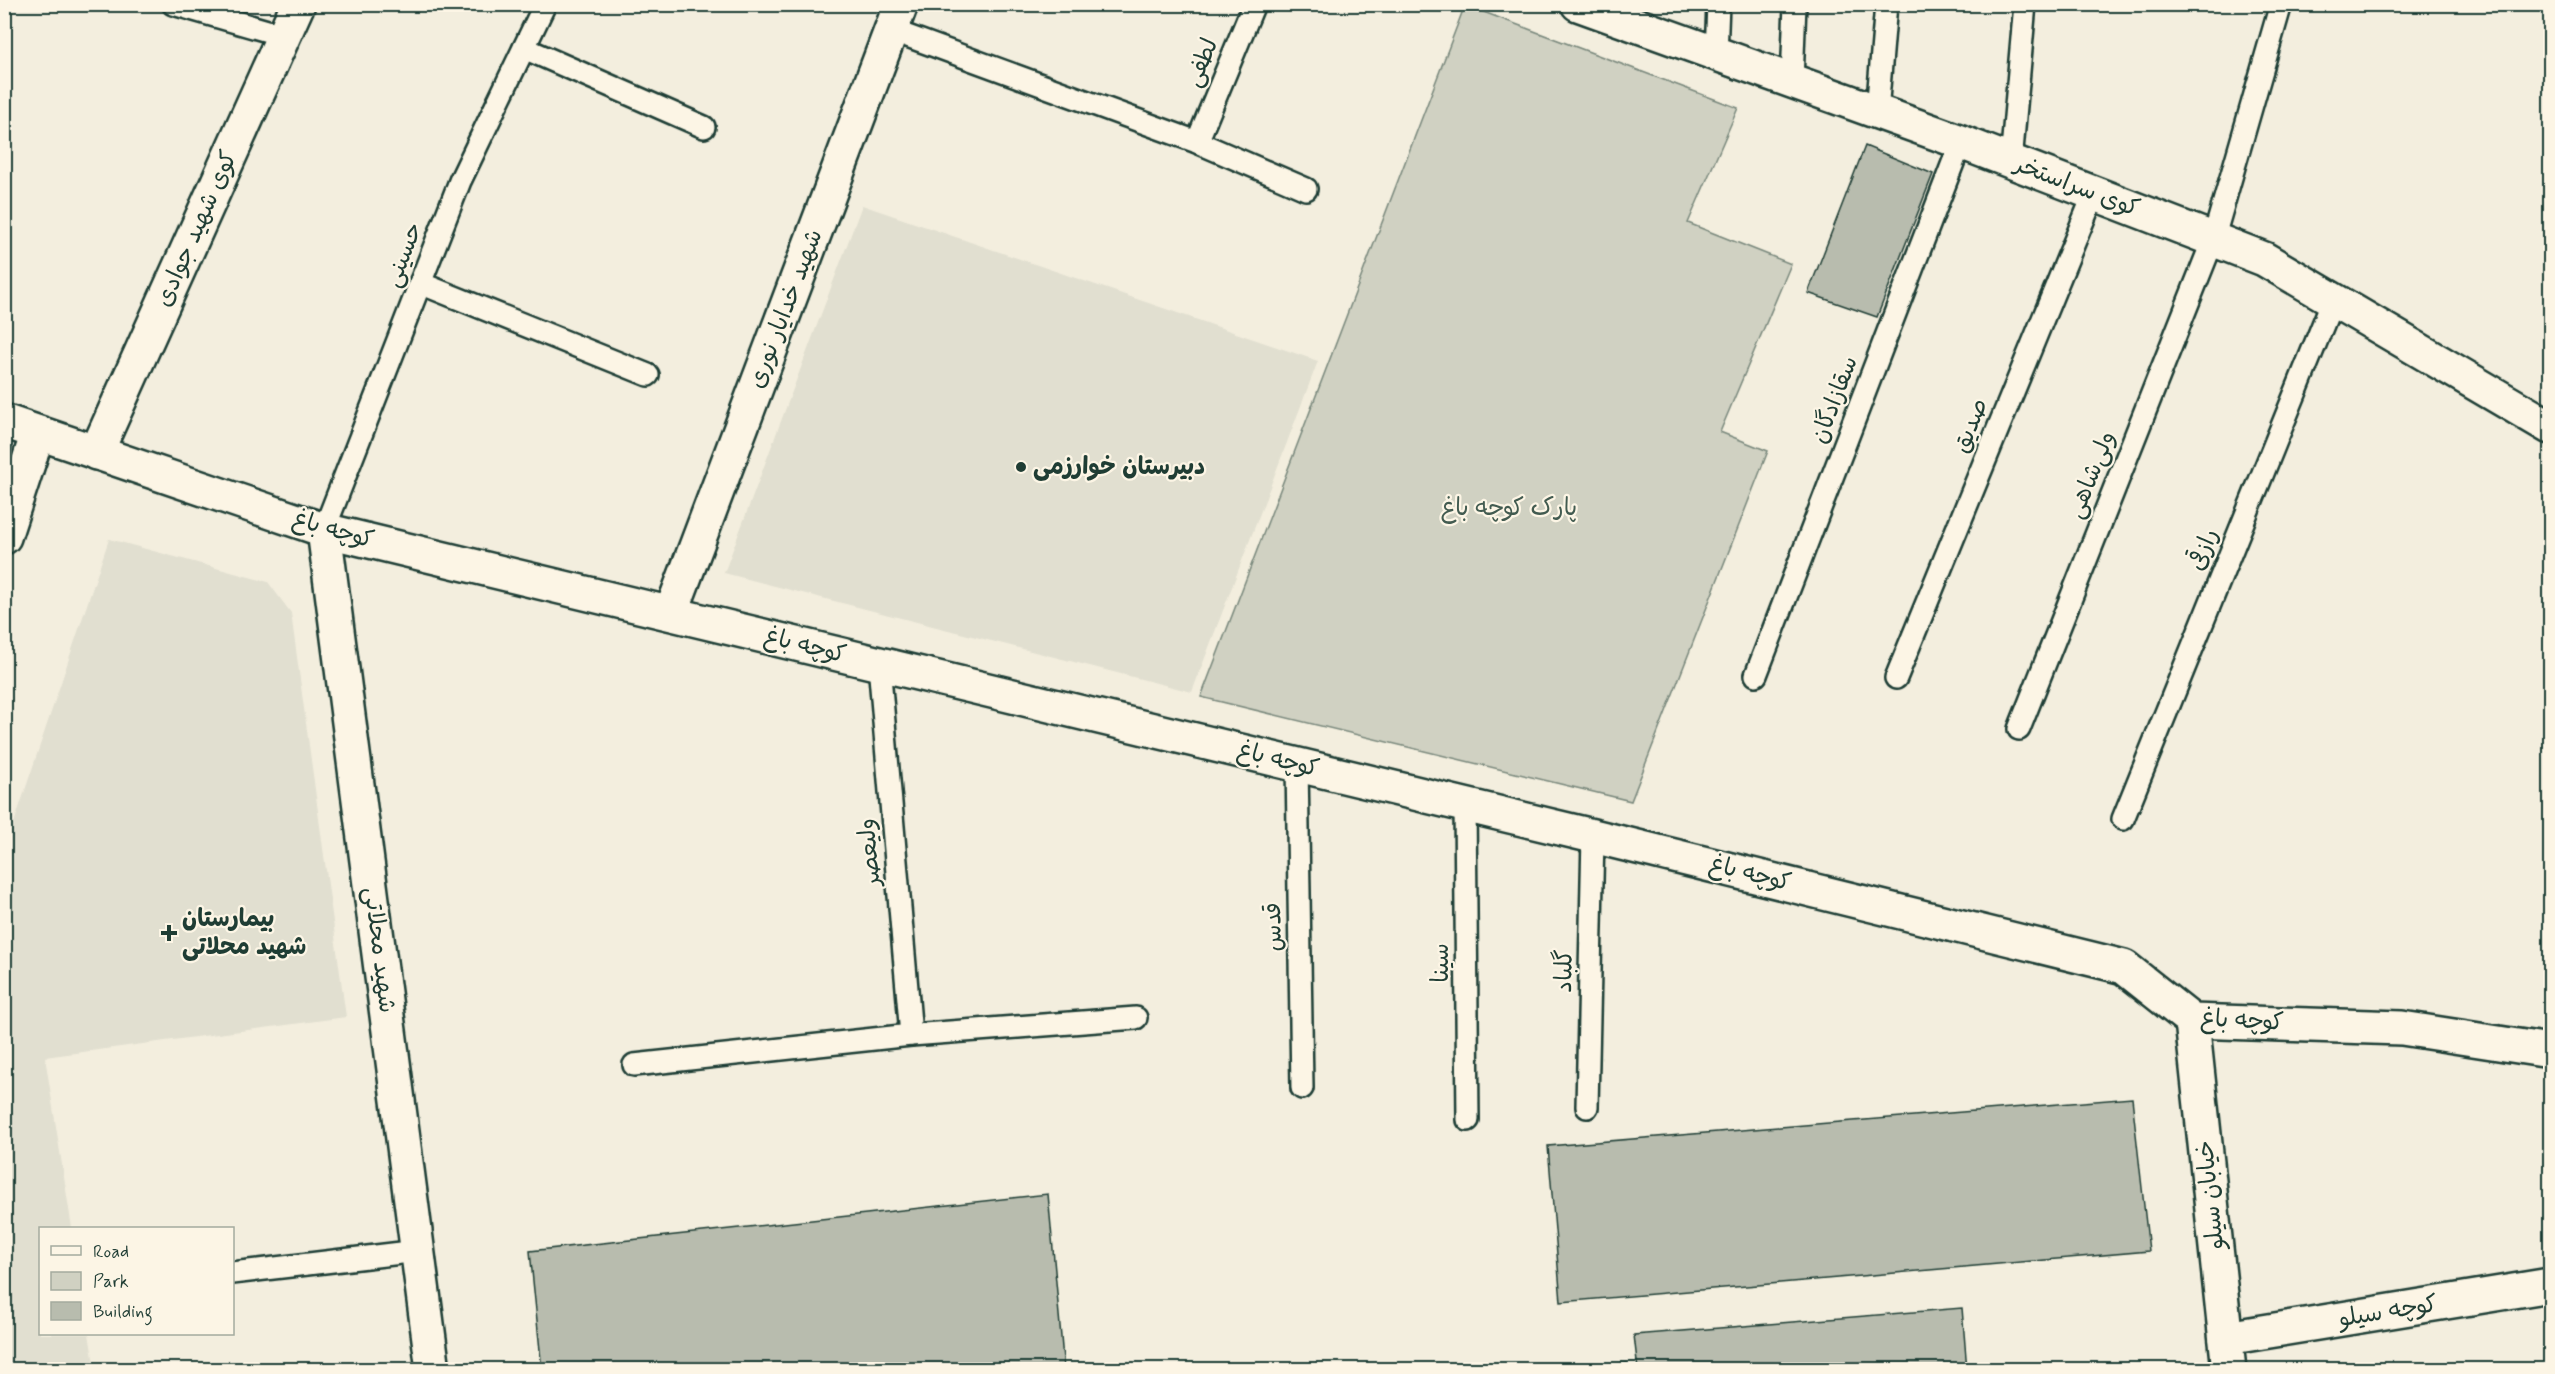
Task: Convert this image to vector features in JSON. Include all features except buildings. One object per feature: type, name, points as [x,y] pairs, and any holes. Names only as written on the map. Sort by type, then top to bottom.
[{"type":"street","name":"کوی شهید جوادی","points":[[96,453],[298,4]]},
{"type":"street","name":"کوی سراستخر","points":[[1588,6],[1961,142],[2264,259],[2550,427]]},
{"type":"street","name":"شهید خدایار نوری","points":[[670,613],[896,17]]},
{"type":"street","name":"کوچه باغ","points":[[4,421],[324,530],[1297,764],[2124,967],[2192,1021],[2402,1028],[2550,1051]]},
{"type":"street","points":[[4,537],[38,433]]},
{"type":"street","name":"شهید محلاتی","points":[[324,530],[433,1370]]},
{"type":"street","name":"خیابان سیلو","points":[[2192,1021],[2227,1354]]},
{"type":"street","name":"کوچه سیلو","points":[[2227,1354],[2550,1285]]},
{"type":"lane","points":[[173,4],[285,36]]},
{"type":"lane","name":"حسینی","points":[[324,530],[460,181],[545,4]]},
{"type":"lane","name":"لطفی","points":[[1197,142],[1254,4]]},
{"type":"lane","points":[[1716,54],[1718,4]]},
{"type":"lane","points":[[1792,81],[1795,4]]},
{"type":"lane","points":[[1877,112],[1886,4]]},
{"type":"lane","points":[[2011,162],[2025,4]]},
{"type":"lane","name":"ولی‌شاهی","points":[[2019,729],[2213,240],[2281,4]]},
{"type":"lane","points":[[896,17],[1306,189]]},
{"type":"lane","points":[[524,48],[704,127]]},
{"type":"lane","name":"سقازادگان","points":[[1756,675],[1961,142]]},
{"type":"lane","name":"صدیق","points":[[1896,678],[2094,194]]},
{"type":"lane","points":[[420,284],[648,375]]},
{"type":"lane","name":"رازقی","points":[[2123,819],[2333,300]]},
{"type":"lane","name":"ولیعصر","points":[[879,664],[911,1035]]},
{"type":"lane","name":"قدس","points":[[1297,764],[1302,1088]]},
{"type":"lane","name":"سینا","points":[[1465,805],[1468,1120]]},
{"type":"lane","name":"گلباد","points":[[1587,1107],[1593,836]]},
{"type":"lane","points":[[634,1065],[911,1035],[1136,1018]]},
{"type":"lane","points":[[234,1273],[418,1251]]},
{"type":"shaded area","name":"دبیرستان خوارزمی","points":[[862,205],[1318,361],[1192,692],[724,573]]},
{"type":"shaded area","name":"بیمارستان شهید محلاتی","points":[[109,539],[268,582],[291,613],[346,1017],[45,1057],[72,1227],[39,1227],[39,1335],[89,1335],[95,1369],[5,1369],[5,850]]},
{"type":"green space","name":"پارک کوچه باغ","points":[[1465,5],[1738,108],[1688,223],[1791,264],[1720,432],[1768,451],[1631,801],[1201,697]]},
{"type":"place","name":"دبیرستان خوارزمی","points":[[1021,467]]},
{"type":"place","name":"بیمارستان شهید محلاتی","points":[[169,933]]}]
